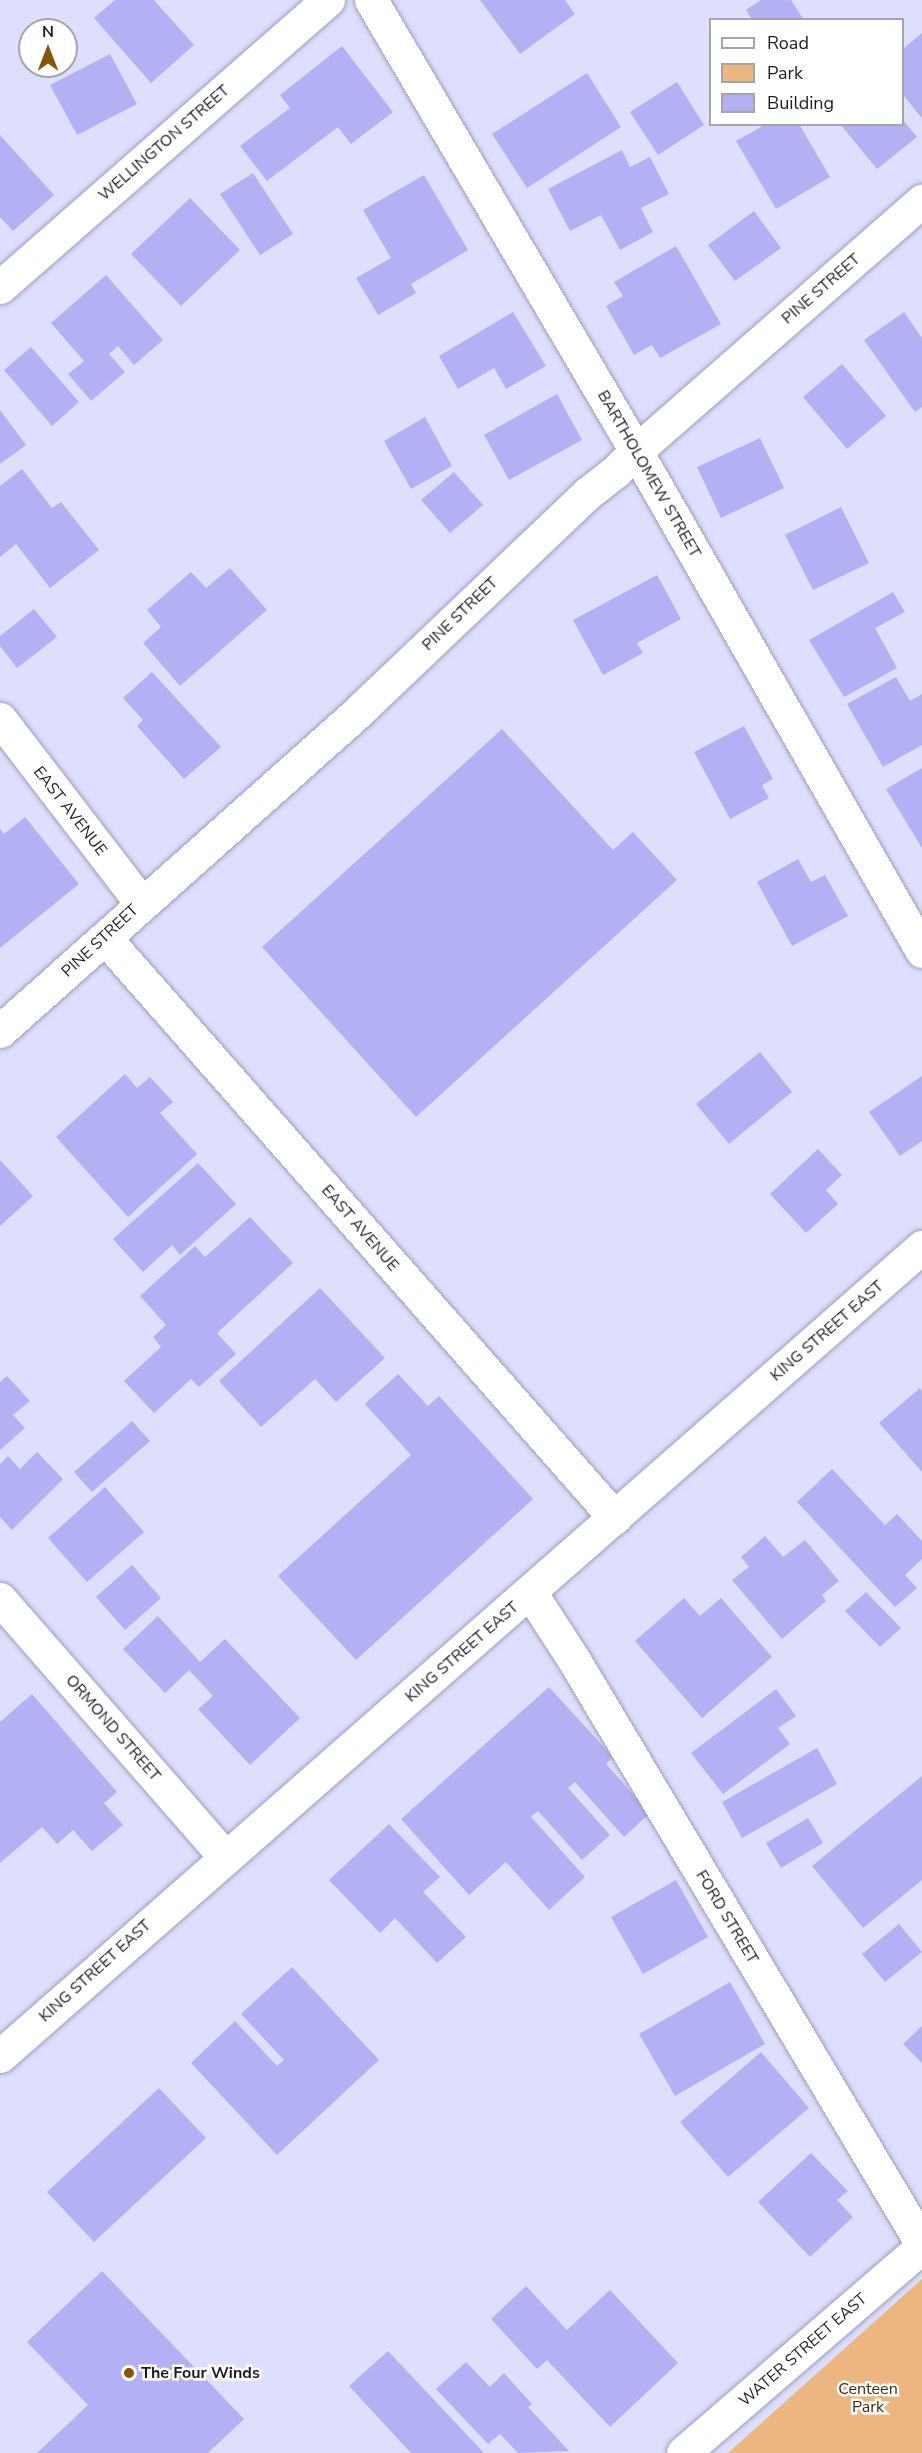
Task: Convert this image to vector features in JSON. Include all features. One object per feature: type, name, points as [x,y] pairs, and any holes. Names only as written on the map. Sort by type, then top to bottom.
[{"type":"street","name":"WELLINGTON STREET","points":[[0,287],[328,0]]},
{"type":"street","name":"BARTHOLOMEW STREET","points":[[371,0],[636,451],[922,951]]},
{"type":"street","name":"PINE STREET","points":[[0,1031],[362,708],[636,451],[922,201]]},
{"type":"street","name":"EAST AVENUE","points":[[0,719],[141,903]]},
{"type":"street","name":"EAST AVENUE","points":[[105,938],[615,1518]]},
{"type":"street","name":"KING STREET EAST","points":[[0,2056],[922,1247]]},
{"type":"street","name":"FORD STREET","points":[[530,1592],[574,1660],[922,2245]]},
{"type":"street","name":"ORMOND STREET","points":[[0,1599],[225,1857]]},
{"type":"street","name":"WATER STREET EAST","points":[[683,2453],[922,2245]]},
{"type":"green space","name":"Centeen Park","points":[[922,2279],[922,2453],[728,2453]]},
{"type":"building","points":[[115,0],[154,0],[194,45],[151,83],[94,18]]},
{"type":"building","points":[[480,0],[565,0],[575,14],[520,54]]},
{"type":"building","points":[[761,0],[791,0],[803,18],[751,18],[746,10]]},
{"type":"building","points":[[922,33],[922,118],[904,96],[904,48]]},
{"type":"building","points":[[342,46],[393,112],[351,144],[338,127],[267,181],[240,146],[290,108],[280,95]]},
{"type":"building","points":[[110,54],[137,104],[77,135],[50,85],[64,78],[78,78],[78,71]]},
{"type":"building","points":[[587,73],[621,127],[527,188],[492,134]]},
{"type":"building","points":[[677,82],[704,125],[658,155],[630,112]]},
{"type":"building","points":[[904,121],[917,137],[877,169],[842,126],[904,126]]},
{"type":"building","points":[[800,126],[830,177],[776,209],[736,141],[761,127]]},
{"type":"building","points":[[0,135],[54,195],[13,231],[0,217]]},
{"type":"building","points":[[622,150],[630,167],[650,157],[669,194],[641,208],[653,232],[620,250],[601,215],[570,231],[548,189]]},
{"type":"building","points":[[253,173],[293,234],[260,255],[220,194]]},
{"type":"building","points":[[424,175],[468,250],[411,284],[416,293],[378,315],[356,278],[391,258],[363,210]]},
{"type":"building","points":[[190,198],[240,250],[181,306],[131,254]]},
{"type":"building","points":[[754,211],[781,248],[735,281],[708,245]]},
{"type":"building","points":[[676,246],[721,324],[660,358],[652,345],[634,355],[606,306],[623,296],[614,282]]},
{"type":"building","points":[[106,275],[163,340],[134,365],[118,346],[109,354],[125,372],[91,401],[68,374],[84,361],[51,323]]},
{"type":"building","points":[[513,312],[546,366],[506,389],[494,368],[458,389],[439,356]]},
{"type":"building","points":[[904,312],[922,338],[922,407],[915,412],[864,340]]},
{"type":"building","points":[[31,347],[79,402],[52,426],[4,370]]},
{"type":"building","points":[[842,364],[886,416],[847,449],[803,397]]},
{"type":"building","points":[[557,394],[582,440],[509,480],[484,435]]},
{"type":"building","points":[[0,410],[26,445],[0,464]]},
{"type":"building","points":[[425,417],[452,466],[411,489],[384,441]]},
{"type":"building","points":[[760,438],[784,488],[721,518],[697,467]]},
{"type":"building","points":[[22,469],[52,508],[61,502],[99,550],[50,588],[16,544],[0,557],[0,486]]},
{"type":"building","points":[[454,472],[483,505],[450,533],[421,500]]},
{"type":"building","points":[[841,507],[869,563],[813,590],[785,535]]},
{"type":"building","points":[[230,568],[267,610],[180,686],[143,643],[161,627],[147,610],[191,572],[206,588]]},
{"type":"building","points":[[657,575],[681,619],[637,643],[643,653],[603,675],[573,620]]},
{"type":"building","points":[[893,592],[905,612],[875,628],[897,668],[844,697],[809,640]]},
{"type":"building","points":[[34,609],[57,637],[17,668],[0,646],[0,636]]},
{"type":"building","points":[[152,672],[221,747],[184,779],[137,726],[143,720],[123,698]]},
{"type":"building","points":[[896,677],[910,701],[922,694],[922,745],[883,767],[847,704]]},
{"type":"building","points":[[744,726],[773,779],[762,785],[769,798],[730,819],[694,752]]},
{"type":"building","points":[[502,729],[613,850],[633,832],[677,880],[416,1117],[262,947]]},
{"type":"building","points":[[922,768],[922,848],[886,789]]},
{"type":"building","points":[[25,817],[79,884],[0,948],[0,829],[4,834]]},
{"type":"building","points":[[798,859],[811,882],[825,875],[848,916],[792,946],[757,882]]},
{"type":"building","points":[[760,1052],[792,1092],[729,1144],[696,1104]]},
{"type":"building","points":[[125,1074],[137,1088],[150,1077],[173,1102],[160,1113],[197,1154],[128,1217],[56,1137]]},
{"type":"building","points":[[922,1076],[922,1141],[900,1156],[869,1112]]},
{"type":"building","points":[[818,1149],[842,1175],[826,1190],[838,1204],[806,1233],[770,1194]]},
{"type":"building","points":[[0,1160],[33,1196],[0,1226]]},
{"type":"building","points":[[198,1163],[236,1204],[180,1255],[172,1245],[143,1272],[113,1239]]},
{"type":"building","points":[[250,1217],[293,1263],[217,1333],[236,1354],[199,1387],[191,1379],[154,1413],[124,1381],[161,1347],[153,1337],[166,1325],[140,1296],[195,1246],[205,1257]]},
{"type":"building","points":[[320,1288],[385,1358],[336,1402],[315,1379],[261,1427],[219,1381]]},
{"type":"building","points":[[398,1374],[428,1406],[439,1396],[533,1499],[356,1660],[278,1576],[411,1455],[365,1404]]},
{"type":"building","points":[[7,1376],[30,1401],[13,1415],[25,1428],[0,1450],[0,1382]]},
{"type":"building","points":[[920,1388],[922,1391],[922,1472],[879,1423]]},
{"type":"building","points":[[132,1421],[150,1441],[92,1492],[74,1472]]},
{"type":"building","points":[[37,1452],[63,1479],[12,1530],[0,1517],[0,1464],[8,1456],[20,1469]]},
{"type":"building","points":[[832,1469],[885,1525],[897,1514],[922,1541],[922,1559],[905,1575],[917,1588],[895,1607],[797,1502]]},
{"type":"building","points":[[105,1487],[144,1532],[87,1582],[48,1538]]},
{"type":"building","points":[[765,1536],[783,1557],[805,1540],[839,1581],[822,1595],[826,1601],[782,1639],[732,1580],[749,1567],[741,1557]]},
{"type":"building","points":[[132,1565],[161,1598],[125,1630],[96,1597]]},
{"type":"building","points":[[866,1592],[901,1628],[880,1647],[845,1611]]},
{"type":"building","points":[[684,1598],[700,1616],[721,1598],[772,1657],[702,1718],[635,1641]]},
{"type":"building","points":[[158,1616],[200,1662],[225,1639],[300,1718],[250,1765],[198,1709],[213,1696],[189,1670],[165,1693],[123,1649]]},
{"type":"building","points":[[549,1687],[613,1757],[606,1764],[650,1813],[624,1837],[575,1782],[568,1788],[610,1835],[582,1860],[538,1811],[531,1817],[585,1877],[549,1910],[506,1862],[469,1895],[401,1819]]},
{"type":"building","points":[[776,1689],[796,1716],[778,1728],[790,1744],[723,1794],[691,1753]]},
{"type":"building","points":[[32,1694],[117,1792],[104,1803],[123,1825],[92,1851],[73,1830],[57,1844],[42,1827],[0,1863],[0,1722]]},
{"type":"building","points":[[817,1748],[837,1784],[742,1838],[722,1802]]},
{"type":"building","points":[[922,1776],[922,1880],[863,1928],[812,1866]]},
{"type":"building","points":[[808,1818],[823,1843],[781,1868],[766,1843]]},
{"type":"building","points":[[389,1824],[440,1877],[423,1892],[466,1937],[437,1963],[395,1918],[380,1933],[329,1880]]},
{"type":"building","points":[[676,1880],[708,1937],[643,1974],[611,1917]]},
{"type":"building","points":[[899,1924],[922,1952],[885,1982],[862,1954]]},
{"type":"building","points":[[292,1967],[379,2060],[277,2155],[191,2063],[235,2021],[277,2066],[284,2060],[241,2014]]},
{"type":"building","points":[[730,1982],[765,2044],[675,2096],[639,2034]]},
{"type":"building","points":[[922,2026],[922,2063],[903,2044]]},
{"type":"building","points":[[761,2052],[809,2108],[728,2177],[680,2122]]},
{"type":"building","points":[[159,2088],[206,2138],[94,2242],[47,2192]]},
{"type":"building","points":[[811,2153],[848,2191],[837,2200],[853,2217],[810,2257],[758,2202]]},
{"type":"building","name":"The Four Winds","points":[[102,2271],[244,2419],[208,2453],[37,2453],[88,2405],[27,2342]]},
{"type":"building","points":[[526,2286],[567,2330],[610,2290],[678,2363],[610,2427],[547,2360],[537,2369],[491,2319]]},
{"type":"building","points":[[388,2351],[484,2453],[411,2453],[349,2386]]},
{"type":"building","points":[[466,2362],[490,2387],[504,2373],[532,2404],[528,2407],[569,2451],[518,2453],[500,2434],[488,2444],[436,2389]]},
{"type":"place","name":"The Four Winds","points":[[129,2373]]}]
